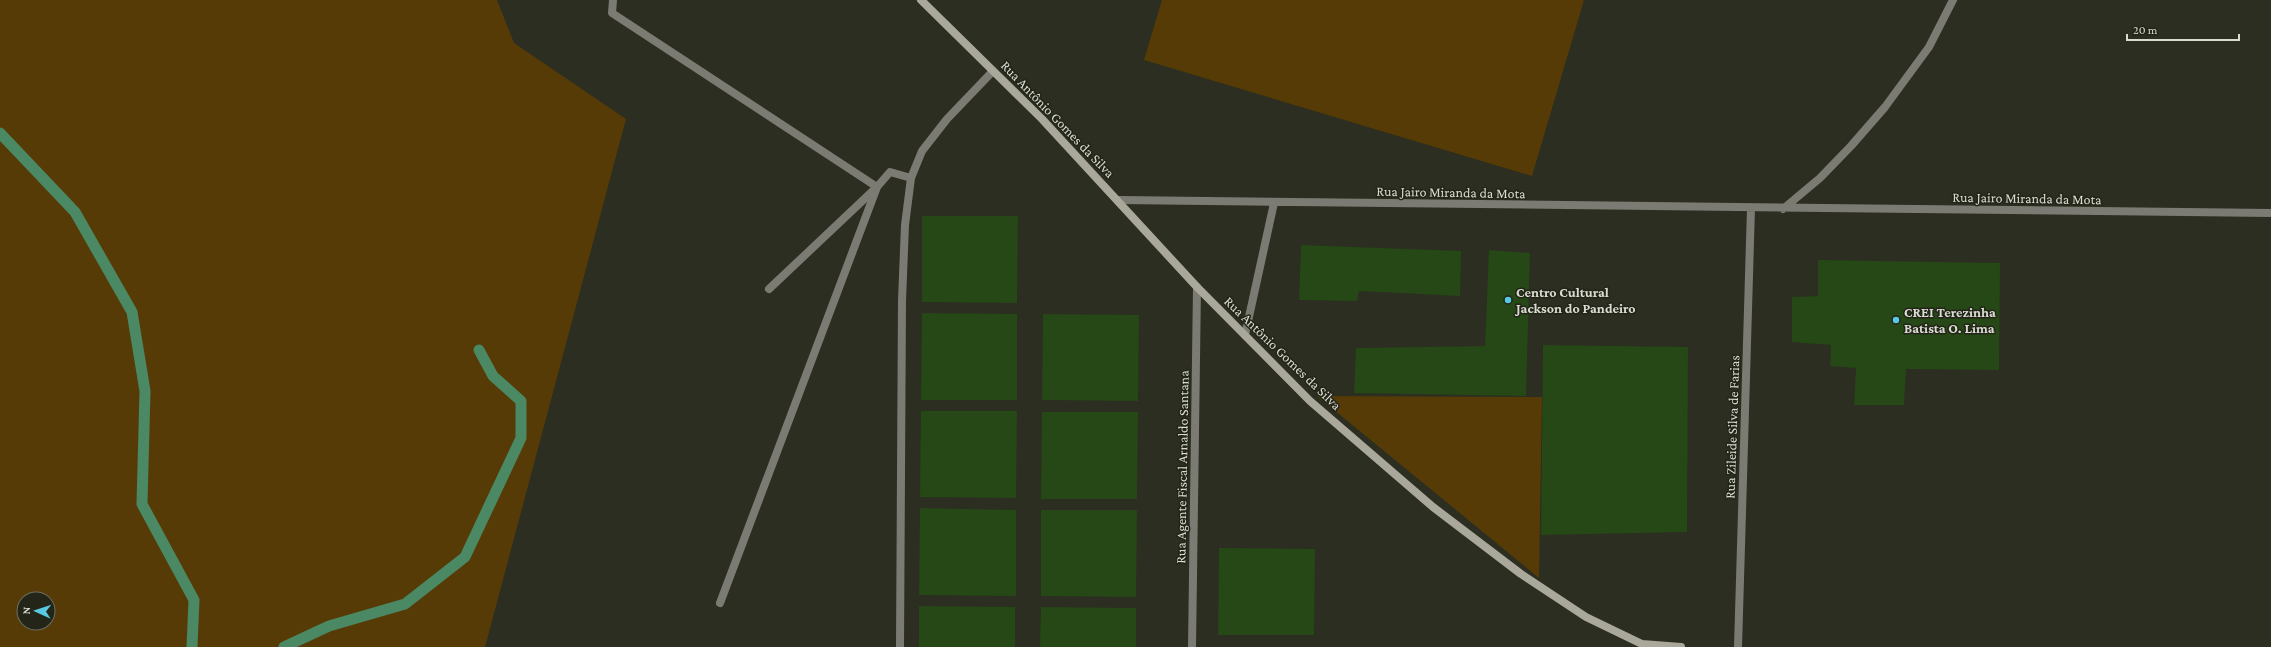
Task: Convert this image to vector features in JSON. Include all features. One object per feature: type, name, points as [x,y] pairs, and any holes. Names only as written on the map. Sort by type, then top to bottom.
[{"type":"street","points":[[613,0],[612,13],[877,187]]},
{"type":"street","name":"Rua Antônio Gomes da Silva","points":[[921,0],[993,71],[1119,200],[1197,287],[1310,401],[1433,507],[1521,574],[1586,616],[1641,645],[1681,647]]},
{"type":"street","points":[[1783,209],[1820,178],[1851,146],[1885,106],[1929,47],[1953,0]]},
{"type":"street","points":[[900,647],[902,300],[905,225],[911,178],[922,150],[947,119],[993,71]]},
{"type":"street","points":[[769,288],[877,187],[890,172],[911,178]]},
{"type":"street","points":[[720,603],[877,187]]},
{"type":"street","name":"Rua Jairo Miranda da Mota","points":[[1119,200],[2271,214]]},
{"type":"street","points":[[1245,335],[1274,202]]},
{"type":"street","name":"Rua Zileide Silva de Farias","points":[[1738,647],[1751,208]]},
{"type":"street","name":"Rua Agente Fiscal Arnaldo Santana","points":[[1192,647],[1197,287]]},
{"type":"shaded area","points":[[0,0],[497,0],[514,43],[626,119],[485,647],[0,647]]},
{"type":"shaded area","points":[[1162,0],[1584,0],[1532,176],[1144,60]]},
{"type":"shaded area","points":[[1317,396],[1542,397],[1539,578]]},
{"type":"building","points":[[922,216],[1018,216],[1017,303],[922,302]]},
{"type":"building","points":[[1301,245],[1461,251],[1460,296],[1359,291],[1357,301],[1299,300]]},
{"type":"building","name":"Centro Cultural Jackson do Pandeiro","points":[[1489,250],[1530,253],[1526,396],[1354,393],[1356,348],[1485,346]]},
{"type":"building","name":"CREI Terezinha Batista O. Lima","points":[[1818,260],[2000,263],[1999,370],[1906,369],[1904,405],[1854,405],[1856,368],[1830,366],[1831,345],[1792,342],[1792,297],[1818,296]]},
{"type":"building","points":[[922,313],[1017,314],[1017,400],[921,400]]},
{"type":"building","points":[[1043,314],[1139,315],[1138,401],[1042,400]]},
{"type":"building","points":[[1543,345],[1688,347],[1687,532],[1541,535]]},
{"type":"building","points":[[921,411],[1017,411],[1016,498],[920,497]]},
{"type":"building","points":[[1042,412],[1138,412],[1137,499],[1041,499]]},
{"type":"building","points":[[920,508],[1016,510],[1016,596],[919,595]]},
{"type":"building","points":[[1041,510],[1137,510],[1136,597],[1041,596]]},
{"type":"building","points":[[1219,548],[1315,549],[1314,635],[1218,635]]},
{"type":"building","points":[[919,606],[1015,607],[1015,647],[919,647]]},
{"type":"building","points":[[1041,607],[1136,608],[1136,647],[1040,647]]},
{"type":"waterway","points":[[0,133],[75,212],[132,312],[145,391],[142,504],[194,600],[192,647]]},
{"type":"waterway","points":[[284,647],[329,626],[405,604],[465,557],[521,438],[521,401],[493,376],[479,350]]},
{"type":"place","name":"Centro Cultural Jackson do Pandeiro","points":[[1508,300]]},
{"type":"place","name":"CREI Terezinha Batista O. Lima","points":[[1896,320]]}]
